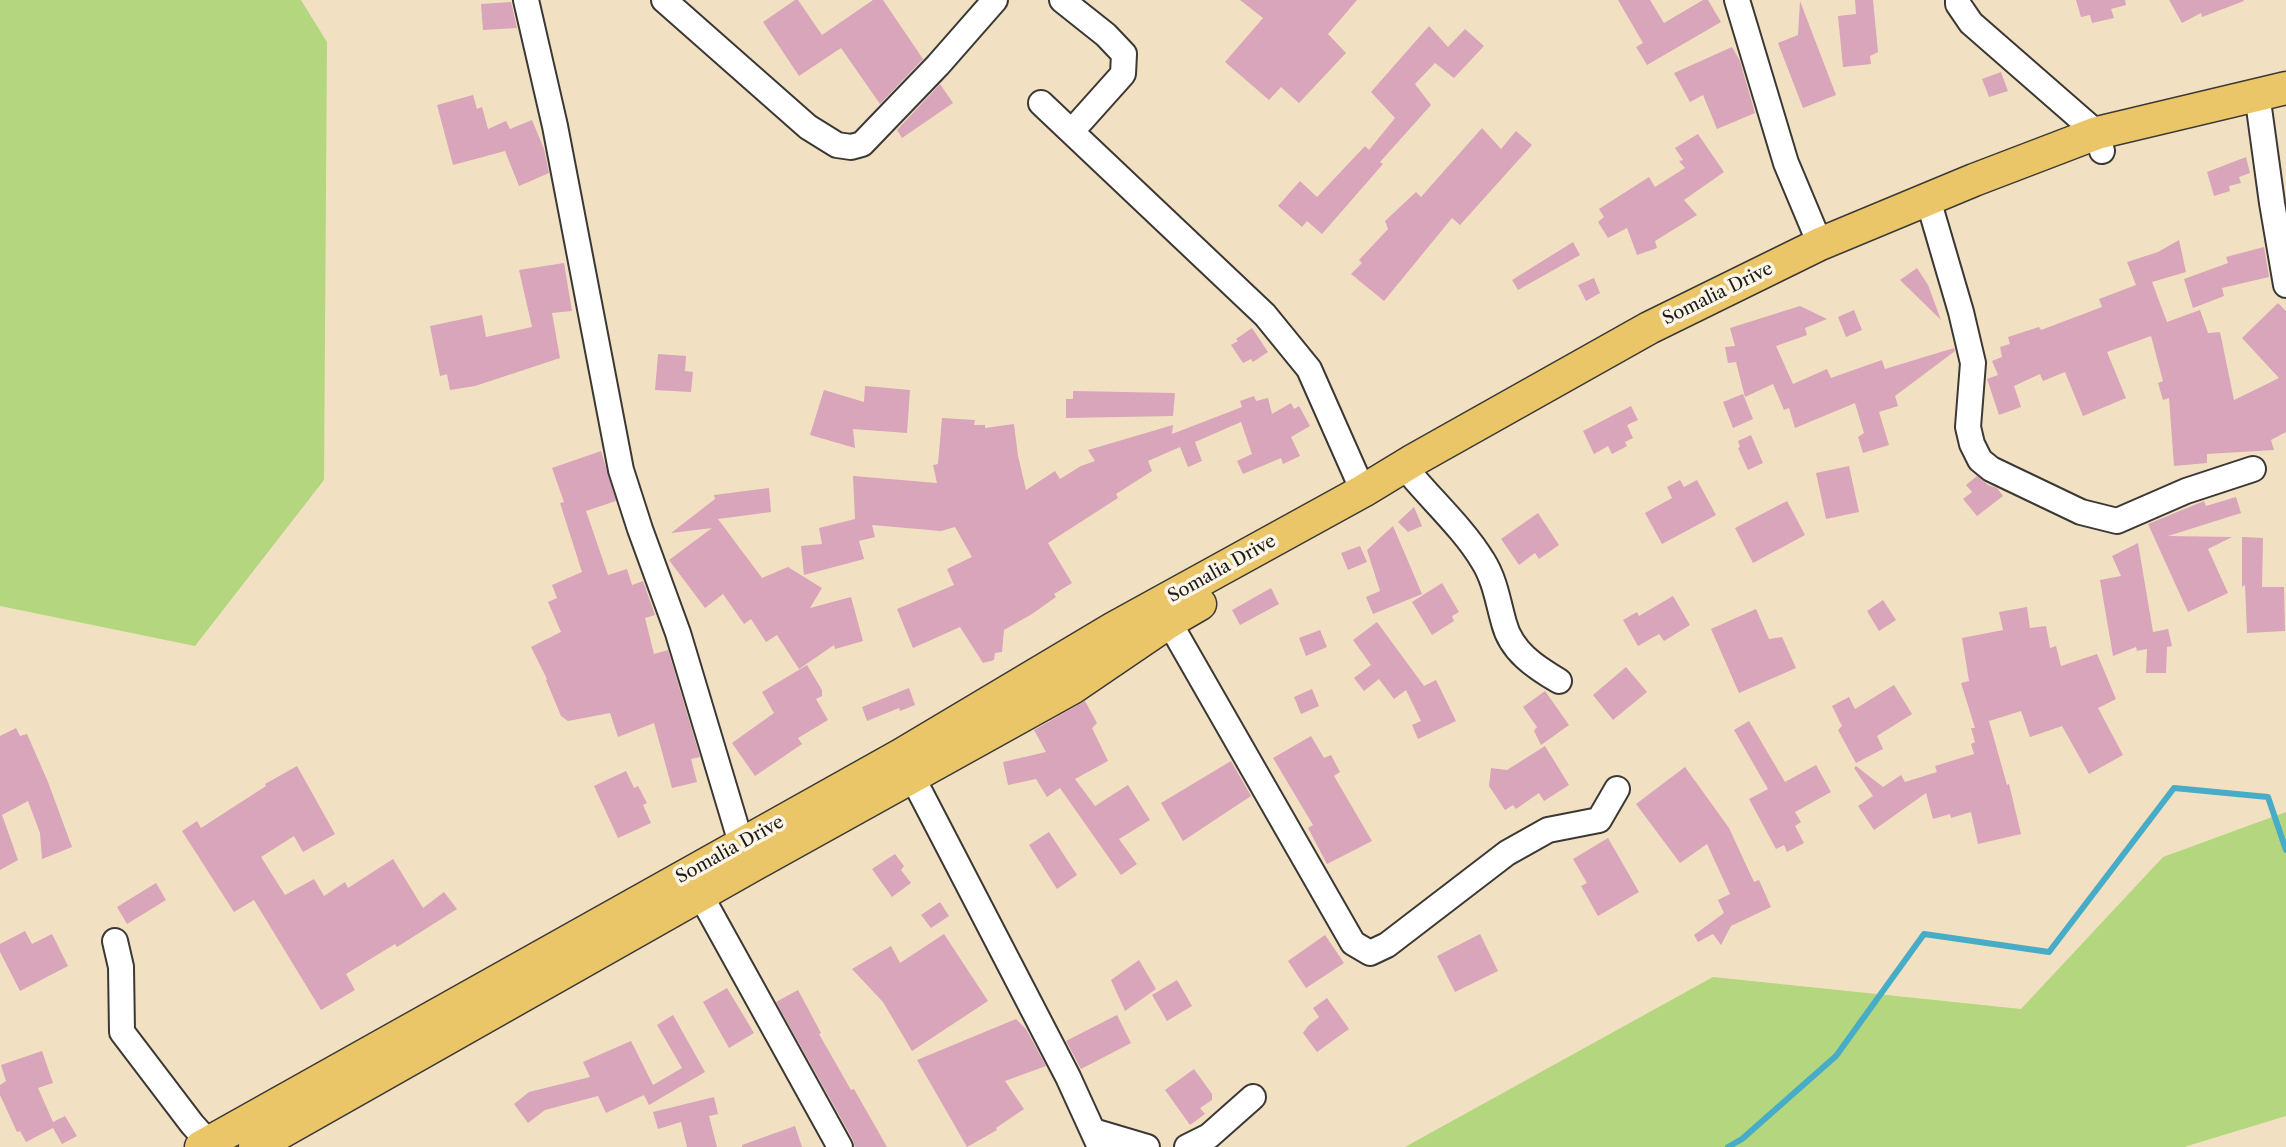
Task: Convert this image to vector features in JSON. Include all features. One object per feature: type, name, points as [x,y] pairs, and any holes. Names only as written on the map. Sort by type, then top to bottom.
[{"type":"main road","name":"Somalia Drive","points":[[255,1147],[701,896],[906,766],[1115,628],[1649,328],[1820,244],[1974,180],[2286,88]]},
{"type":"main road","name":"Somalia Drive","points":[[205,1145],[741,843],[1072,688],[1169,622],[1413,478],[1833,253],[2100,142],[2139,136],[2273,105]]},
{"type":"street","points":[[526,0],[555,126],[621,470],[678,633],[741,843]]},
{"type":"street","points":[[664,0],[808,127],[837,145],[851,147],[862,144],[938,65],[995,0]]},
{"type":"street","points":[[1062,0],[1106,34],[1124,54],[1123,74],[1072,131]]},
{"type":"street","points":[[1737,0],[1786,163],[1820,244]]},
{"type":"street","points":[[1956,1],[1971,23],[2100,142]]},
{"type":"street","points":[[1041,103],[1265,315],[1294,349],[1308,369],[1363,491]]},
{"type":"street","points":[[2273,105],[2272,203],[2286,285]]},
{"type":"street","points":[[1932,213],[1973,363],[1968,427],[1980,460],[1991,469],[2081,512],[2117,521],[2195,487],[2253,469]]},
{"type":"street","points":[[1413,478],[1484,562],[1496,590],[1504,626],[1513,643],[1532,664],[1559,681]]},
{"type":"street","points":[[1169,622],[1353,943],[1370,953],[1387,945],[1507,853],[1548,830],[1600,820],[1617,789]]},
{"type":"street","points":[[906,766],[1068,1077],[1096,1139],[1147,1147]]},
{"type":"street","points":[[701,896],[840,1147]]},
{"type":"street","points":[[115,941],[121,967],[122,1032],[205,1145]]},
{"type":"street","points":[[1187,1147],[1209,1136],[1253,1097]]},
{"type":"green space","points":[[0,0],[301,0],[327,42],[324,480],[195,646],[0,606]]},
{"type":"green space","points":[[2286,812],[2286,1116],[2184,1147],[1405,1147],[1713,977],[2021,1009],[2163,857]]},
{"type":"building","points":[[798,0],[822,35],[873,0],[883,0],[923,59],[880,104],[841,48],[799,76],[763,22]]},
{"type":"building","points":[[1240,0],[1357,0],[1328,34],[1346,53],[1299,103],[1281,87],[1269,100],[1225,62],[1263,18]]},
{"type":"building","points":[[1618,0],[1650,0],[1664,23],[1703,0],[1708,0],[1721,22],[1647,65],[1636,47],[1643,43]]},
{"type":"building","points":[[1855,0],[1873,0],[1878,52],[1870,56],[1871,64],[1843,67],[1838,16],[1856,14]]},
{"type":"building","points":[[2076,0],[2125,0],[2126,5],[2111,9],[2114,18],[2092,23],[2090,15],[2081,17]]},
{"type":"building","points":[[2169,0],[2244,1],[2202,17],[2201,13],[2182,23]]},
{"type":"building","points":[[1800,1],[1836,95],[1803,108],[1778,43],[1798,35]]},
{"type":"building","points":[[511,2],[517,28],[483,30],[481,4]]},
{"type":"building","points":[[1429,26],[1448,47],[1465,29],[1484,46],[1454,78],[1435,63],[1415,84],[1431,105],[1380,162],[1383,164],[1322,234],[1307,221],[1302,227],[1278,206],[1300,181],[1317,197],[1365,146],[1369,150],[1395,118],[1371,92]]},
{"type":"building","points":[[1732,47],[1740,61],[1755,113],[1717,129],[1703,95],[1690,102],[1674,73]]},
{"type":"building","points":[[2001,72],[2008,91],[1989,97],[1982,79]]},
{"type":"building","points":[[940,84],[953,103],[902,138],[897,130]]},
{"type":"building","points":[[473,95],[477,109],[482,107],[488,129],[506,121],[510,129],[532,120],[544,149],[549,173],[519,186],[505,151],[453,165],[437,105]]},
{"type":"building","points":[[1482,128],[1501,149],[1516,131],[1532,145],[1460,225],[1452,218],[1384,301],[1351,274],[1362,263],[1359,260],[1388,229],[1385,221],[1416,192],[1421,197]]},
{"type":"building","points":[[1698,134],[1724,172],[1684,200],[1697,215],[1655,241],[1657,248],[1637,255],[1627,228],[1608,238],[1598,222],[1604,217],[1599,209],[1649,177],[1655,187],[1685,168],[1679,161],[1683,160],[1675,148]]},
{"type":"building","points":[[2246,157],[2250,173],[2239,177],[2241,183],[2229,186],[2230,191],[2214,196],[2207,172]]},
{"type":"building","points":[[2179,240],[2186,272],[2152,282],[2167,322],[2200,310],[2208,333],[2220,332],[2234,400],[2279,378],[2242,338],[2278,303],[2286,311],[2286,432],[2271,440],[2274,450],[2207,454],[2207,463],[2174,466],[2169,398],[2163,400],[2158,383],[2163,381],[2151,336],[2107,352],[2126,398],[2083,416],[2065,372],[2043,381],[2040,374],[2014,386],[2021,407],[1999,415],[1987,379],[1998,375],[1992,361],[2002,357],[2000,347],[2010,344],[2008,337],[2039,327],[2041,330],[2102,307],[2099,299],[2136,285],[2127,262],[2158,252]]},
{"type":"building","points":[[1573,242],[1580,255],[1518,290],[1512,280]]},
{"type":"building","points":[[2264,247],[2269,277],[2222,288],[2224,296],[2193,308],[2184,279],[2228,263],[2226,257]]},
{"type":"building","points":[[564,263],[572,311],[552,313],[560,358],[475,386],[450,390],[447,374],[440,376],[430,326],[482,315],[486,337],[532,327],[519,270]]},
{"type":"building","points":[[1917,268],[1928,285],[1941,320],[1900,280]]},
{"type":"building","points":[[1594,278],[1600,293],[1586,301],[1578,285]]},
{"type":"building","points":[[1800,306],[1827,319],[1805,328],[1807,335],[1776,346],[1793,384],[1827,369],[1831,378],[1882,360],[1885,369],[1954,348],[1955,351],[1895,396],[1898,406],[1879,412],[1889,445],[1863,453],[1858,437],[1864,433],[1855,403],[1795,428],[1789,408],[1784,410],[1773,384],[1745,397],[1736,362],[1728,363],[1725,347],[1735,346],[1730,328]]},
{"type":"building","points":[[1854,310],[1862,330],[1846,337],[1838,317]]},
{"type":"building","points":[[1252,328],[1268,352],[1253,362],[1251,359],[1243,363],[1231,345]]},
{"type":"building","points":[[658,354],[686,356],[685,371],[693,372],[691,392],[655,390]]},
{"type":"building","points":[[865,386],[910,390],[907,433],[853,429],[855,448],[810,435],[824,390],[864,402]]},
{"type":"building","points":[[1073,391],[1175,393],[1173,416],[1066,418],[1066,399],[1073,399]]},
{"type":"building","points":[[1743,394],[1753,419],[1733,428],[1723,402]]},
{"type":"building","points":[[1254,396],[1256,401],[1268,398],[1272,414],[1291,403],[1294,409],[1299,406],[1310,426],[1291,437],[1300,456],[1283,464],[1281,458],[1243,474],[1237,461],[1252,454],[1241,422],[1195,442],[1202,461],[1188,467],[1180,447],[1148,461],[1152,471],[1116,494],[1118,498],[1048,543],[1072,583],[1054,594],[1056,597],[1032,614],[1004,630],[1002,652],[995,653],[994,660],[983,663],[960,627],[913,648],[897,609],[954,585],[947,569],[972,557],[955,527],[941,531],[872,525],[875,537],[859,541],[864,559],[804,575],[801,546],[822,544],[819,528],[855,519],[853,476],[937,483],[933,465],[938,464],[942,418],[975,420],[974,425],[985,425],[985,428],[1014,424],[1026,490],[1055,471],[1060,479],[1095,461],[1088,450],[1173,425],[1172,434],[1242,407],[1240,401]]},
{"type":"building","points":[[1631,406],[1638,420],[1627,425],[1633,438],[1625,442],[1627,446],[1612,454],[1608,446],[1594,454],[1583,431]]},
{"type":"building","points":[[1751,435],[1763,463],[1748,470],[1738,448],[1738,441]]},
{"type":"building","points":[[601,451],[616,501],[586,511],[608,575],[627,569],[632,585],[643,581],[655,615],[645,618],[654,654],[668,650],[700,757],[691,759],[697,782],[672,788],[654,723],[618,737],[610,713],[568,721],[561,716],[531,647],[561,632],[548,602],[557,598],[552,585],[582,572],[560,503],[564,502],[552,468]]},
{"type":"building","points":[[1849,466],[1859,512],[1826,519],[1816,473]]},
{"type":"building","points":[[1977,476],[1997,488],[2003,496],[1977,516],[1963,499],[1972,492],[1966,485]]},
{"type":"building","points":[[1680,480],[1684,487],[1697,480],[1716,515],[1662,544],[1645,513],[1672,498],[1667,487]]},
{"type":"building","points":[[769,488],[771,512],[718,519],[762,578],[788,567],[822,588],[810,608],[851,597],[863,641],[835,649],[834,645],[799,669],[777,635],[766,642],[751,619],[744,624],[723,594],[705,608],[669,560],[712,528],[671,533],[715,499],[714,495]]},
{"type":"building","points":[[2236,497],[2241,513],[2168,536],[2232,537],[2208,549],[2228,593],[2188,612],[2148,524],[2204,501],[2206,506]]},
{"type":"building","points":[[1787,501],[1805,535],[1753,563],[1735,528]]},
{"type":"building","points":[[1414,507],[1422,526],[1408,532],[1398,522]]},
{"type":"building","points":[[1538,513],[1559,545],[1539,559],[1535,553],[1519,565],[1501,539]]},
{"type":"building","points":[[1393,526],[1422,594],[1373,614],[1366,597],[1380,591],[1367,550]]},
{"type":"building","points":[[2242,537],[2263,538],[2262,587],[2284,587],[2285,631],[2247,633],[2245,585],[2242,587]]},
{"type":"building","points":[[2138,543],[2153,632],[2168,629],[2172,646],[2167,647],[2166,673],[2146,673],[2147,649],[2137,651],[2136,647],[2113,656],[2100,580],[2121,576],[2112,556]]},
{"type":"building","points":[[1360,546],[1367,562],[1348,570],[1341,553]]},
{"type":"building","points":[[1442,583],[1459,612],[1452,616],[1454,621],[1432,635],[1412,602]]},
{"type":"building","points":[[1271,588],[1279,604],[1240,625],[1232,610]]},
{"type":"building","points":[[1673,596],[1690,625],[1664,641],[1659,634],[1638,646],[1623,620],[1637,612],[1639,616]]},
{"type":"building","points":[[1883,600],[1896,620],[1879,631],[1867,611]]},
{"type":"building","points":[[2027,607],[2030,628],[2046,626],[2050,648],[2056,646],[2061,666],[2097,654],[2116,699],[2098,708],[2123,755],[2089,774],[2062,726],[2030,737],[2021,711],[1989,721],[2021,834],[1978,844],[1971,812],[1951,818],[1950,814],[1933,819],[1926,793],[1874,830],[1858,806],[1873,796],[1854,768],[1856,766],[1883,787],[1901,775],[1905,782],[1937,772],[1935,766],[1974,754],[1971,744],[1975,742],[1971,728],[1975,728],[1961,683],[1969,681],[1962,638],[2003,630],[1999,612]]},
{"type":"building","points":[[1756,609],[1769,639],[1782,637],[1796,668],[1739,693],[1711,629]]},
{"type":"building","points":[[1377,622],[1424,686],[1436,680],[1456,721],[1418,739],[1412,725],[1421,721],[1406,690],[1394,699],[1379,679],[1364,691],[1354,678],[1371,665],[1353,640]]},
{"type":"building","points":[[1320,630],[1327,647],[1306,656],[1299,638]]},
{"type":"building","points":[[807,665],[822,690],[822,696],[816,699],[828,720],[798,738],[802,744],[755,776],[732,743],[774,713],[762,692]]},
{"type":"building","points":[[1626,667],[1647,692],[1613,720],[1593,695]]},
{"type":"building","points":[[1894,685],[1912,714],[1877,736],[1883,749],[1856,763],[1838,730],[1842,726],[1832,706],[1849,697],[1855,709]]},
{"type":"building","points":[[909,688],[915,705],[900,711],[899,708],[867,721],[862,707]]},
{"type":"building","points":[[1312,689],[1319,706],[1301,714],[1294,697]]},
{"type":"building","points":[[1545,691],[1569,725],[1541,745],[1534,731],[1537,727],[1523,707]]},
{"type":"building","points":[[1085,701],[1097,723],[1092,728],[1108,761],[1075,779],[1095,806],[1128,785],[1150,820],[1119,839],[1137,864],[1121,875],[1060,788],[1047,797],[1036,779],[1008,785],[1003,762],[1046,752],[1034,730]]},
{"type":"building","points":[[1749,721],[1785,782],[1816,765],[1831,792],[1795,812],[1801,822],[1795,826],[1804,843],[1787,852],[1784,845],[1776,849],[1749,799],[1768,789],[1734,730]]},
{"type":"building","points":[[16,728],[20,736],[27,734],[72,847],[42,859],[40,833],[28,801],[2,815],[18,860],[0,870],[0,736]]},
{"type":"building","points":[[1311,736],[1324,758],[1331,755],[1340,772],[1334,776],[1372,841],[1327,864],[1308,828],[1313,825],[1273,758]]},
{"type":"building","points":[[1545,746],[1569,785],[1544,801],[1539,793],[1516,809],[1513,805],[1505,810],[1489,786],[1491,768],[1507,770]]},
{"type":"building","points":[[1231,761],[1251,796],[1183,841],[1161,803]]},
{"type":"building","points":[[297,766],[335,834],[303,852],[294,836],[261,857],[285,895],[314,879],[324,896],[345,882],[348,888],[393,859],[423,908],[444,892],[457,909],[397,947],[395,944],[346,974],[355,990],[321,1010],[254,900],[234,912],[182,831],[197,821],[201,828],[266,786],[265,784]]},
{"type":"building","points":[[1685,767],[1729,828],[1754,882],[1759,880],[1771,907],[1731,926],[1721,945],[1713,934],[1698,942],[1694,935],[1724,913],[1718,900],[1730,894],[1707,844],[1680,863],[1636,804]]},
{"type":"building","points":[[626,771],[634,788],[638,786],[647,803],[643,805],[651,823],[618,838],[594,786]]},
{"type":"building","points":[[1049,832],[1077,875],[1057,889],[1029,845]]},
{"type":"building","points":[[1608,838],[1639,892],[1598,916],[1581,886],[1587,883],[1573,859]]},
{"type":"building","points":[[895,854],[904,866],[901,870],[911,883],[892,897],[872,869]]},
{"type":"building","points":[[156,883],[166,900],[127,924],[117,907]]},
{"type":"building","points":[[940,902],[949,916],[931,928],[921,915]]},
{"type":"building","points":[[25,931],[32,944],[52,934],[68,966],[20,991],[0,952],[0,944]]},
{"type":"building","points":[[944,934],[988,1001],[912,1051],[883,1002],[852,969],[891,946],[900,963]]},
{"type":"building","points":[[1480,934],[1498,971],[1455,992],[1437,956]]},
{"type":"building","points":[[1325,935],[1344,963],[1306,988],[1288,961]]},
{"type":"building","points":[[1139,960],[1156,989],[1125,1011],[1111,980]]},
{"type":"building","points":[[1177,980],[1192,1006],[1167,1021],[1152,995]]},
{"type":"building","points":[[727,988],[754,1033],[729,1048],[703,1002]]},
{"type":"building","points":[[798,990],[821,1033],[819,1034],[887,1147],[855,1147],[776,1002]]},
{"type":"building","points":[[1327,998],[1349,1029],[1317,1052],[1303,1033],[1319,1017],[1313,1008]]},
{"type":"building","points":[[673,1015],[705,1072],[649,1105],[644,1095],[606,1113],[598,1096],[545,1110],[528,1123],[514,1104],[529,1092],[590,1077],[583,1062],[631,1041],[653,1085],[682,1068],[657,1025]]},
{"type":"building","points":[[1117,1015],[1131,1043],[1081,1069],[1066,1041]]},
{"type":"building","points":[[1016,1019],[1026,1029],[1046,1066],[1005,1081],[1024,1109],[996,1128],[997,1130],[967,1147],[917,1060]]},
{"type":"building","points":[[42,1051],[53,1083],[38,1088],[53,1122],[65,1116],[77,1136],[62,1144],[53,1128],[26,1142],[20,1131],[17,1132],[0,1095],[0,1085],[6,1081],[1,1065]]},
{"type":"building","points":[[1194,1069],[1212,1094],[1212,1100],[1200,1108],[1205,1114],[1190,1125],[1165,1090]]},
{"type":"building","points":[[714,1097],[718,1114],[709,1116],[717,1147],[687,1147],[681,1122],[658,1129],[653,1112]]},
{"type":"building","points":[[795,1126],[802,1147],[742,1147],[742,1145]]},
{"type":"waterway","points":[[1728,1147],[1742,1139],[1836,1056],[1924,934],[2049,952],[2174,788],[2268,797],[2286,850]]}]
